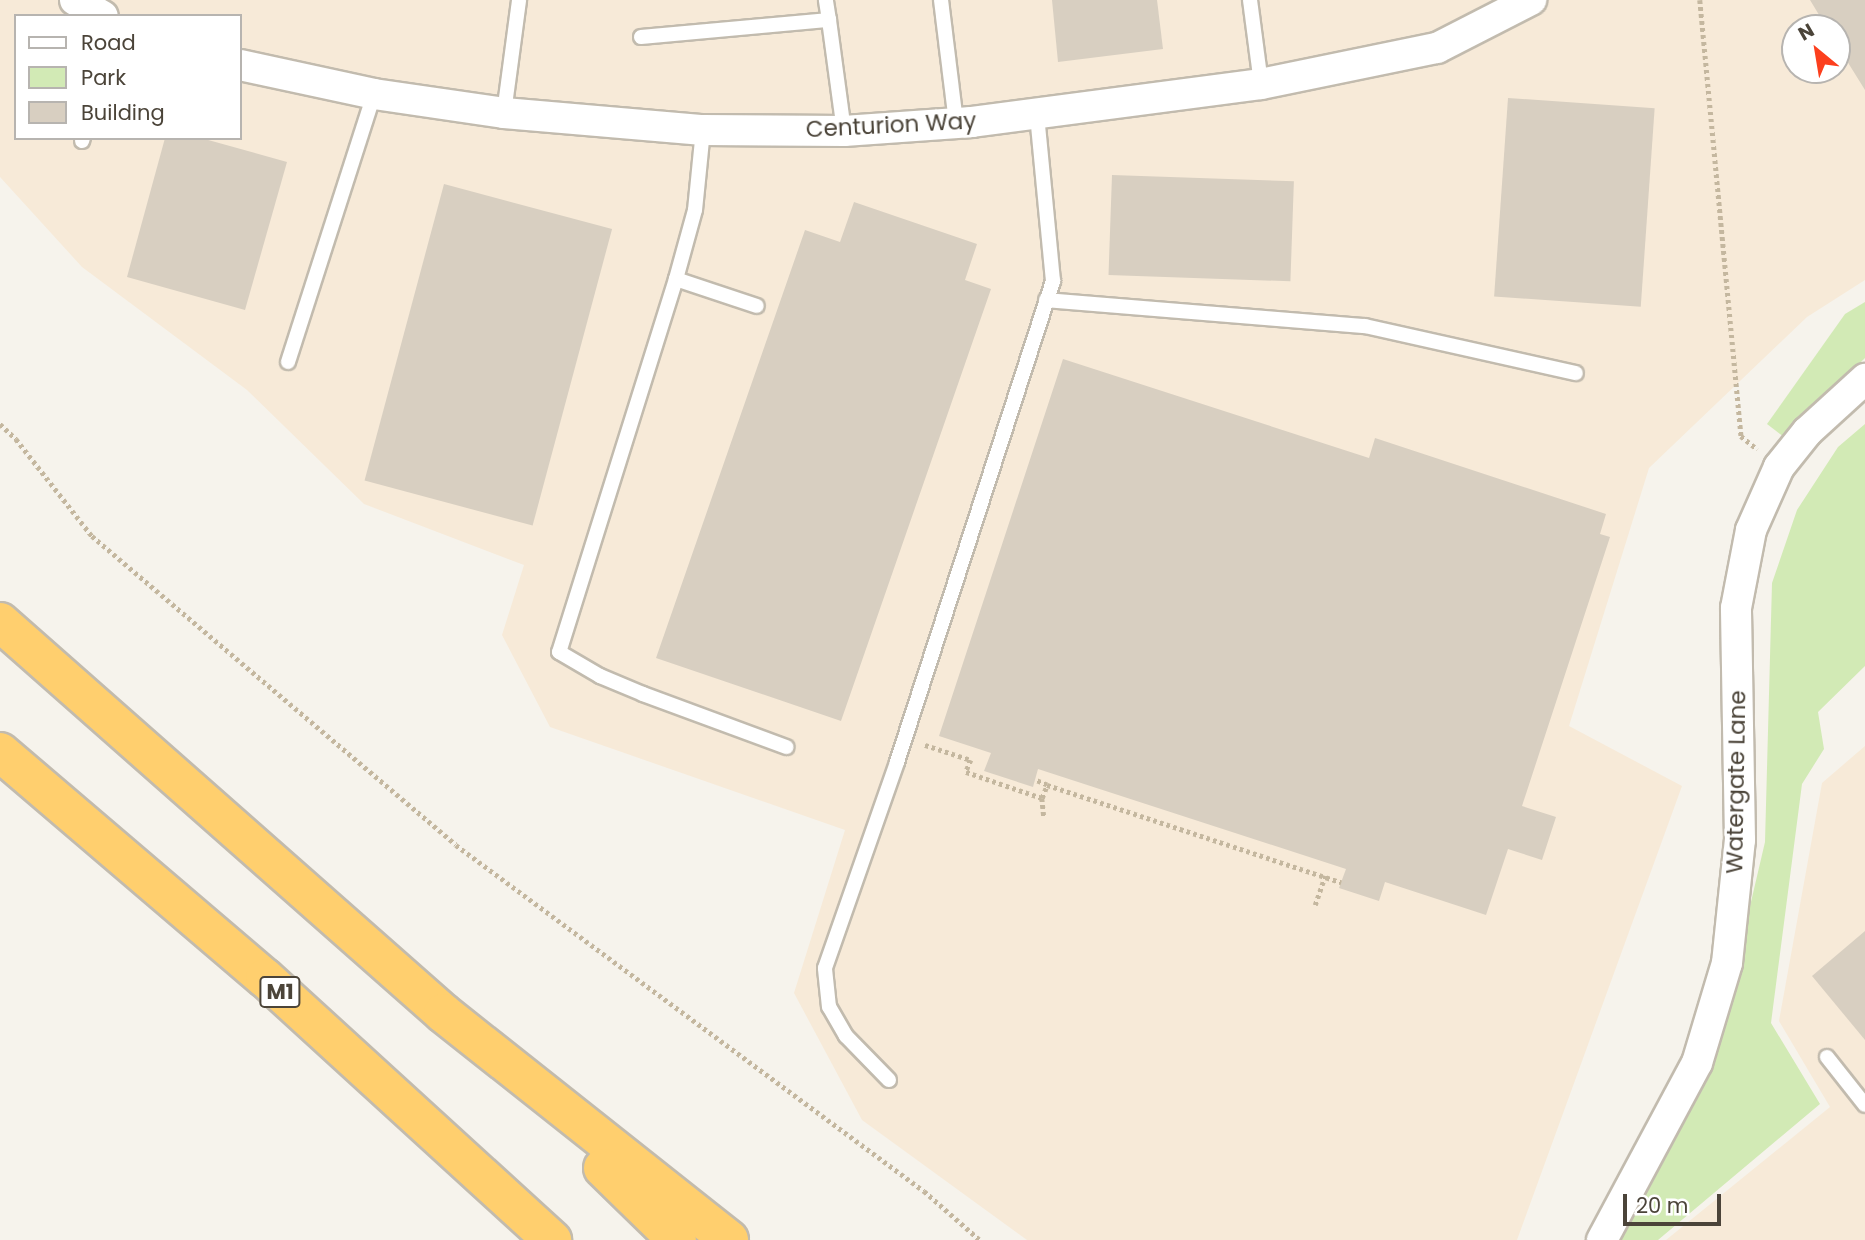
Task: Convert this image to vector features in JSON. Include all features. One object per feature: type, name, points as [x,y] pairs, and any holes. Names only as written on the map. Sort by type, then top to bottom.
[{"type":"highway","points":[[0,622],[443,1013],[677,1240]]},
{"type":"highway","name":"M1","points":[[0,752],[265,978],[552,1240]]},
{"type":"highway","points":[[443,1013],[729,1240]]},
{"type":"street","points":[[75,0],[100,14]]},
{"type":"street","name":"Centurion Way","points":[[242,65],[374,94],[504,113],[703,130],[844,131],[1037,114],[1261,84],[1437,48],[1512,4]]},
{"type":"street","name":"Watergate Lane","points":[[1602,1240],[1697,1063],[1727,962],[1740,840],[1736,608],[1751,530],[1779,467],[1807,432],[1865,379]]},
{"type":"lane","points":[[504,113],[519,0]]},
{"type":"lane","points":[[826,0],[844,131]]},
{"type":"lane","points":[[941,0],[956,123]]},
{"type":"lane","points":[[1250,0],[1261,84]]},
{"type":"lane","points":[[641,37],[829,20]]},
{"type":"lane","points":[[288,362],[374,94]]},
{"type":"lane","points":[[889,1080],[853,1044],[828,1007],[825,968],[904,738],[1053,281],[1037,114]]},
{"type":"lane","points":[[703,130],[695,210],[676,279],[559,652],[600,676],[643,694],[786,747]]},
{"type":"lane","points":[[676,279],[757,306]]},
{"type":"lane","points":[[1046,300],[1364,326],[1576,373]]},
{"type":"lane","points":[[1827,1057],[1865,1105]]},
{"type":"path","points":[[1700,0],[1741,436],[1779,467]]},
{"type":"path","points":[[0,425],[16,439],[92,536],[456,845],[924,1191],[980,1240]]},
{"type":"path","points":[[904,738],[971,760],[966,772],[1042,798]]},
{"type":"path","points":[[1035,780],[1341,882]]},
{"type":"path","points":[[1044,816],[1042,798],[1047,785]]},
{"type":"path","points":[[1315,905],[1325,876]]},
{"type":"shaded area","points":[[0,0],[1865,0],[1865,280],[1807,317],[1649,468],[1569,726],[1682,786],[1517,1240],[1027,1240],[862,1120],[794,993],[845,830],[550,727],[502,635],[524,565],[364,504],[247,390],[82,267],[0,177]]},
{"type":"shaded area","points":[[1865,746],[1865,1240],[1666,1240],[1830,1107],[1779,1021],[1822,783]]},
{"type":"green space","points":[[1865,302],[1865,358],[1784,437],[1767,424],[1845,314]]},
{"type":"green space","points":[[1865,424],[1865,666],[1818,712],[1824,749],[1802,784],[1771,1023],[1820,1104],[1658,1240],[1618,1240],[1718,1043],[1765,842],[1772,583],[1797,510],[1838,447]]},
{"type":"building","points":[[1052,0],[1157,0],[1163,49],[1058,62]]},
{"type":"building","points":[[1810,0],[1865,0],[1865,90],[1851,68],[1851,14],[1818,14]]},
{"type":"building","points":[[1508,98],[1655,108],[1641,307],[1494,297]]},
{"type":"building","points":[[164,140],[208,140],[287,162],[245,310],[127,277]]},
{"type":"building","points":[[1112,175],[1294,181],[1290,281],[1109,275]]},
{"type":"building","points":[[444,184],[612,229],[533,526],[365,481]]},
{"type":"building","points":[[854,202],[977,244],[965,280],[991,289],[841,721],[656,658],[805,230],[840,242]]},
{"type":"building","points":[[1063,359],[1369,458],[1375,438],[1606,514],[1600,534],[1610,537],[1522,806],[1556,817],[1542,860],[1508,849],[1486,915],[1385,882],[1379,901],[1339,888],[1346,869],[1038,769],[1033,787],[984,771],[991,753],[939,736]]},
{"type":"building","points":[[1865,931],[1865,1040],[1812,976]]}]
